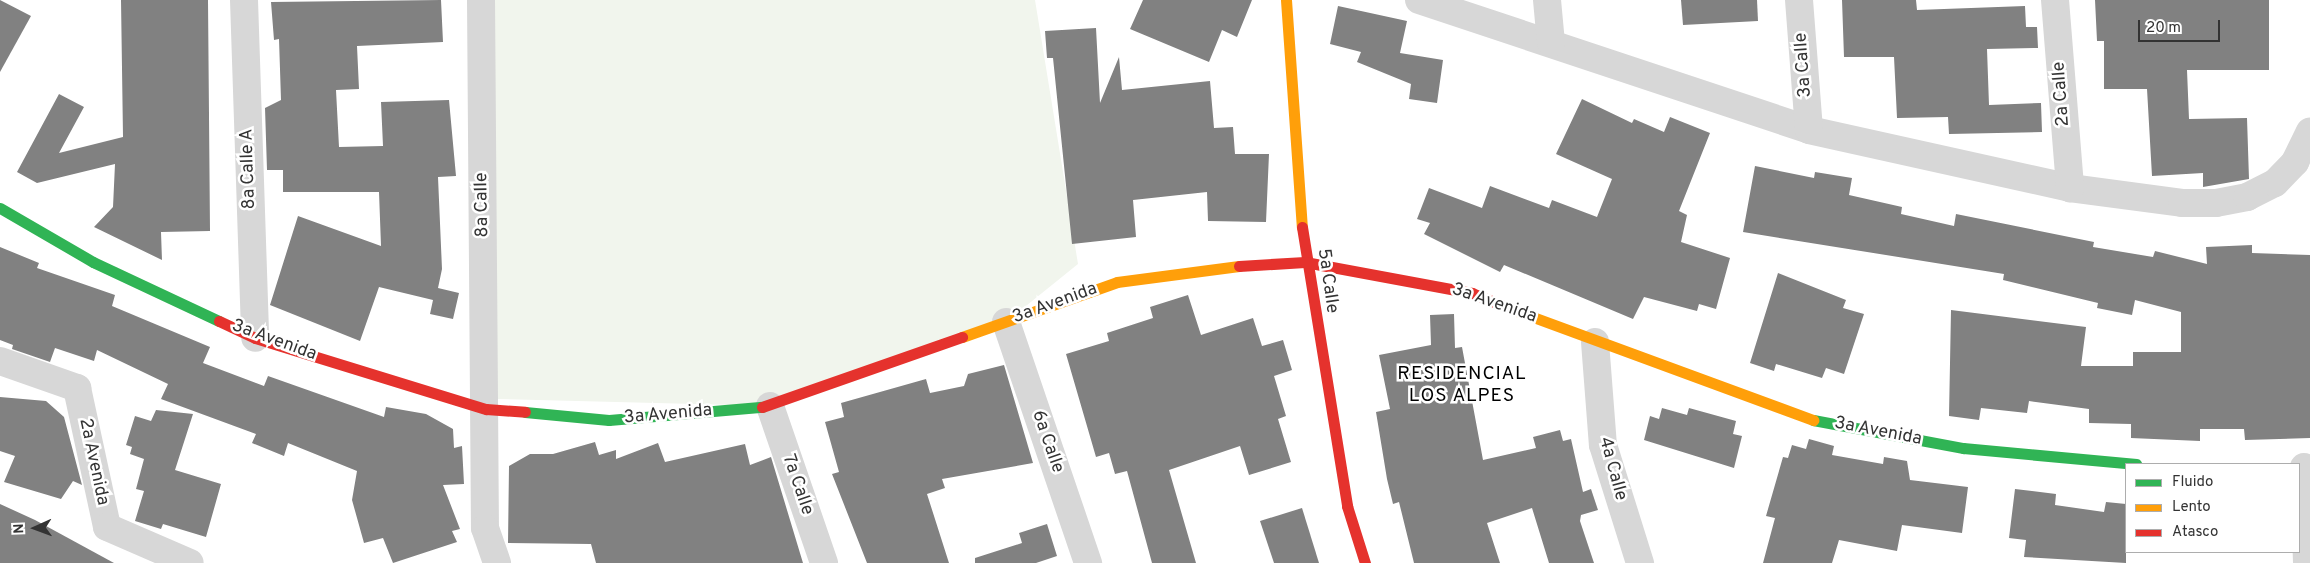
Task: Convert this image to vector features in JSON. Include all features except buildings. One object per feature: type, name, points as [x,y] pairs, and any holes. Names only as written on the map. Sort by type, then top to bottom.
[{"type":"street","name":"8a Calle A","points":[[244,0],[255,338]]},
{"type":"street","name":"8a Calle","points":[[481,0],[486,410],[485,528],[497,563]]},
{"type":"street","name":"5a Calle","points":[[1286,0],[1305,262],[1347,506],[1366,563]]},
{"type":"street","points":[[1419,0],[1808,130],[2070,188],[2216,203],[2248,196],[2275,183],[2295,162],[2310,131]]},
{"type":"street","points":[[1548,0],[1551,43]]},
{"type":"street","name":"3a Calle","points":[[1799,0],[1808,130]]},
{"type":"street","name":"2a Calle","points":[[2055,0],[2070,188]]},
{"type":"street","name":"3a Avenida","points":[[0,208],[93,262],[255,338],[486,410],[609,420],[770,406],[1117,282],[1209,268],[1305,262],[1472,293],[1595,342],[1817,421],[1963,448],[2125,463]]},
{"type":"street","name":"6a Calle","points":[[1006,322],[1088,563]]},
{"type":"street","name":"4a Calle","points":[[1595,342],[1603,445],[1640,563]]},
{"type":"street","name":"2a Avenida","points":[[0,361],[78,388],[107,527],[190,563]]},
{"type":"street","name":"7a Calle","points":[[770,406],[824,563]]},
{"type":"street","points":[[2304,467],[2307,563]]},
{"type":"shaded area","points":[[491,0],[1035,0],[1078,264],[1006,322],[770,406],[497,399]]},
{"type":"traffic: fast","points":[[0,208],[93,262],[219,321]]},
{"type":"traffic: fast","points":[[525,412],[609,420],[762,407]]},
{"type":"traffic: fast","points":[[1813,420],[1963,448],[2125,463]]},
{"type":"traffic: slow","points":[[1286,0],[1302,227]]},
{"type":"traffic: slow","points":[[962,337],[1117,282],[1239,266]]},
{"type":"traffic: slow","points":[[1514,310],[1813,420]]},
{"type":"traffic: jam","points":[[1302,227],[1347,506],[1365,563]]},
{"type":"traffic: jam","points":[[1239,266],[1305,262],[1472,293],[1514,310]]},
{"type":"traffic: jam","points":[[219,321],[255,338],[486,409],[525,412]]},
{"type":"traffic: jam","points":[[762,407],[962,337]]},
{"type":"district","name":"RESIDENCIAL LOS ALPES","points":[[1462,386]]}]
